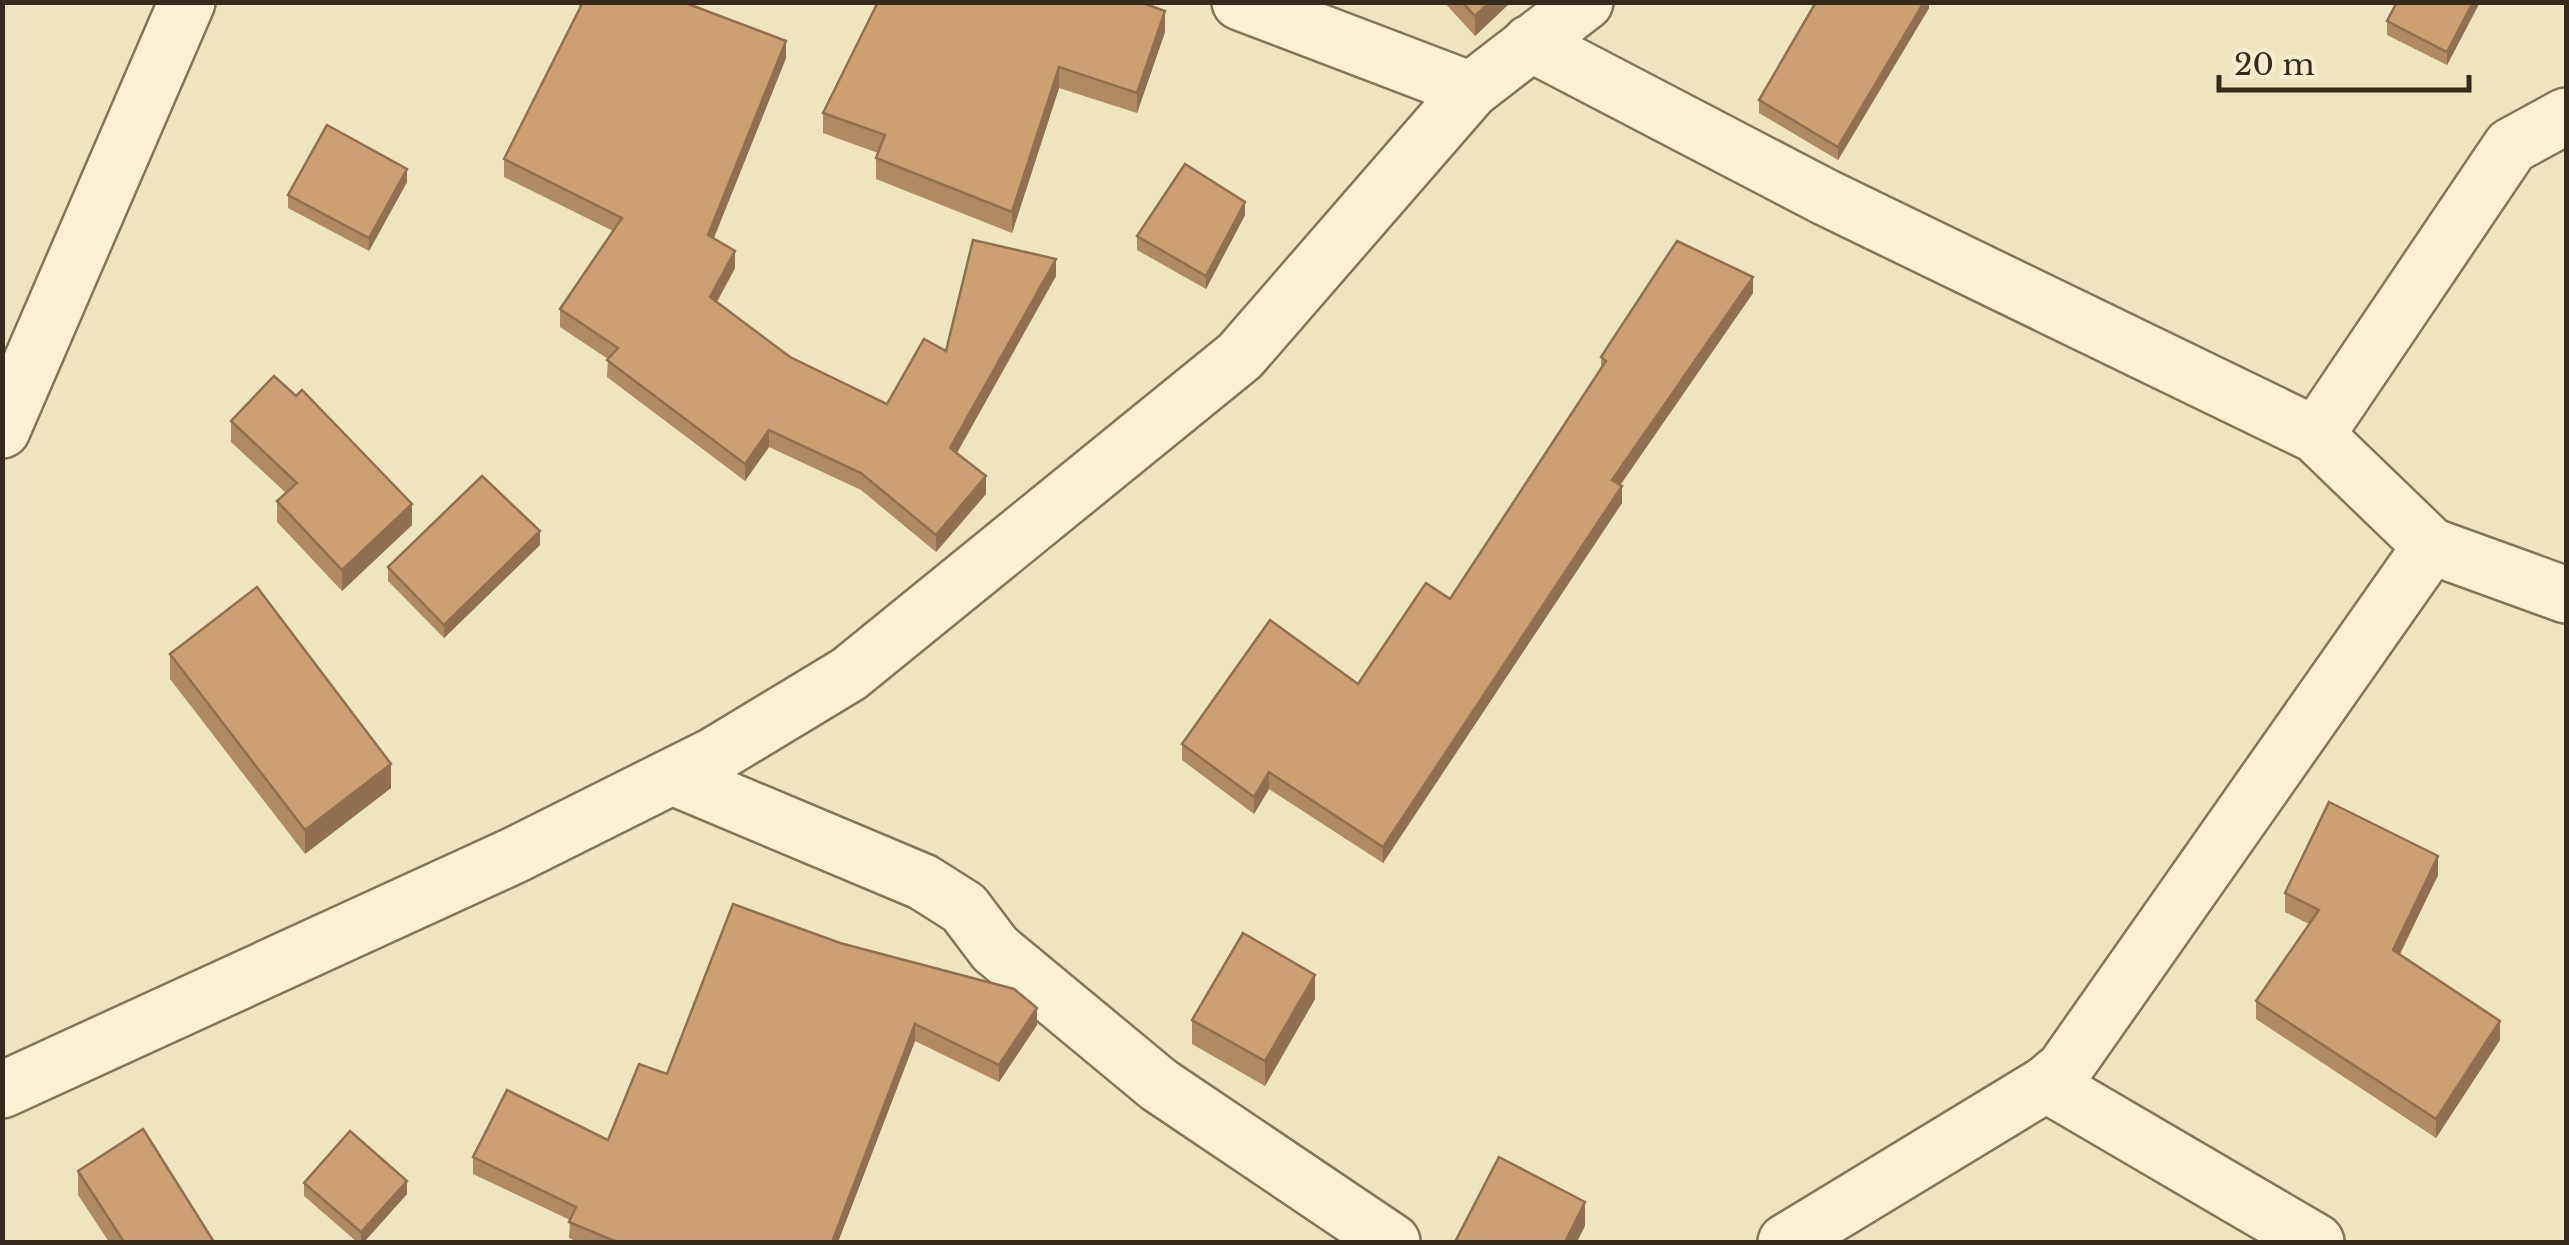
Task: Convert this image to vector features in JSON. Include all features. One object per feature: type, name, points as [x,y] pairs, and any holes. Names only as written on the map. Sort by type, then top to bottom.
[{"type":"street","points":[[2,430],[187,2]]},
{"type":"street","points":[[1240,2],[1471,90]]},
{"type":"street","points":[[2,1090],[515,856],[673,777],[849,674],[1240,356],[1471,90],[1586,2]]},
{"type":"street","points":[[1530,43],[1825,197],[2316,435],[2432,546],[2566,595]]},
{"type":"street","points":[[2316,435],[2511,146],[2566,116]]},
{"type":"street","points":[[1786,1242],[2046,1084],[2064,1069],[2432,546]]},
{"type":"street","points":[[673,777],[923,882],[964,908],[995,949],[1159,1085],[1392,1242]]},
{"type":"street","points":[[2046,1084],[2316,1242]]},
{"type":"building","points":[[583,2],[683,2],[786,41],[708,235],[735,251],[710,297],[790,357],[887,404],[924,339],[946,351],[973,240],[1056,259],[950,448],[986,476],[936,535],[861,473],[769,430],[745,464],[607,360],[618,348],[560,309],[622,218],[504,159]]},
{"type":"building","points":[[878,2],[1140,2],[1165,11],[1137,93],[1059,67],[1012,212],[876,158],[885,135],[823,113]]},
{"type":"building","points":[[1462,2],[1490,2],[1475,16]]},
{"type":"building","points":[[1816,2],[1924,2],[1838,147],[1759,100]]},
{"type":"building","points":[[2397,2],[2473,2],[2447,52],[2387,21]]},
{"type":"building","points":[[327,125],[407,169],[369,238],[288,195]]},
{"type":"building","points":[[1185,164],[1245,202],[1206,276],[1137,236]]},
{"type":"building","points":[[1677,241],[1753,277],[1612,480],[1622,486],[1383,847],[1269,772],[1254,797],[1182,744],[1270,620],[1358,684],[1426,583],[1450,599],[1606,361],[1601,357]]},
{"type":"building","points":[[274,376],[296,396],[302,390],[412,504],[342,570],[277,501],[297,483],[231,421]]},
{"type":"building","points":[[482,476],[540,531],[444,625],[388,567]]},
{"type":"building","points":[[257,587],[391,764],[305,830],[170,654]]},
{"type":"building","points":[[2329,802],[2438,856],[2393,950],[2500,1021],[2436,1119],[2256,1001],[2319,910],[2285,893]]},
{"type":"building","points":[[733,904],[840,943],[1014,989],[1037,1008],[999,1065],[915,1024],[832,1242],[617,1242],[569,1222],[576,1207],[473,1157],[507,1090],[608,1140],[639,1064],[667,1074]]},
{"type":"building","points":[[1243,933],[1315,975],[1265,1061],[1192,1020]]},
{"type":"building","points":[[143,1129],[214,1242],[124,1242],[78,1171]]},
{"type":"building","points":[[350,1131],[407,1181],[361,1232],[304,1183]]},
{"type":"building","points":[[1499,1157],[1585,1202],[1565,1242],[1455,1242]]}]
